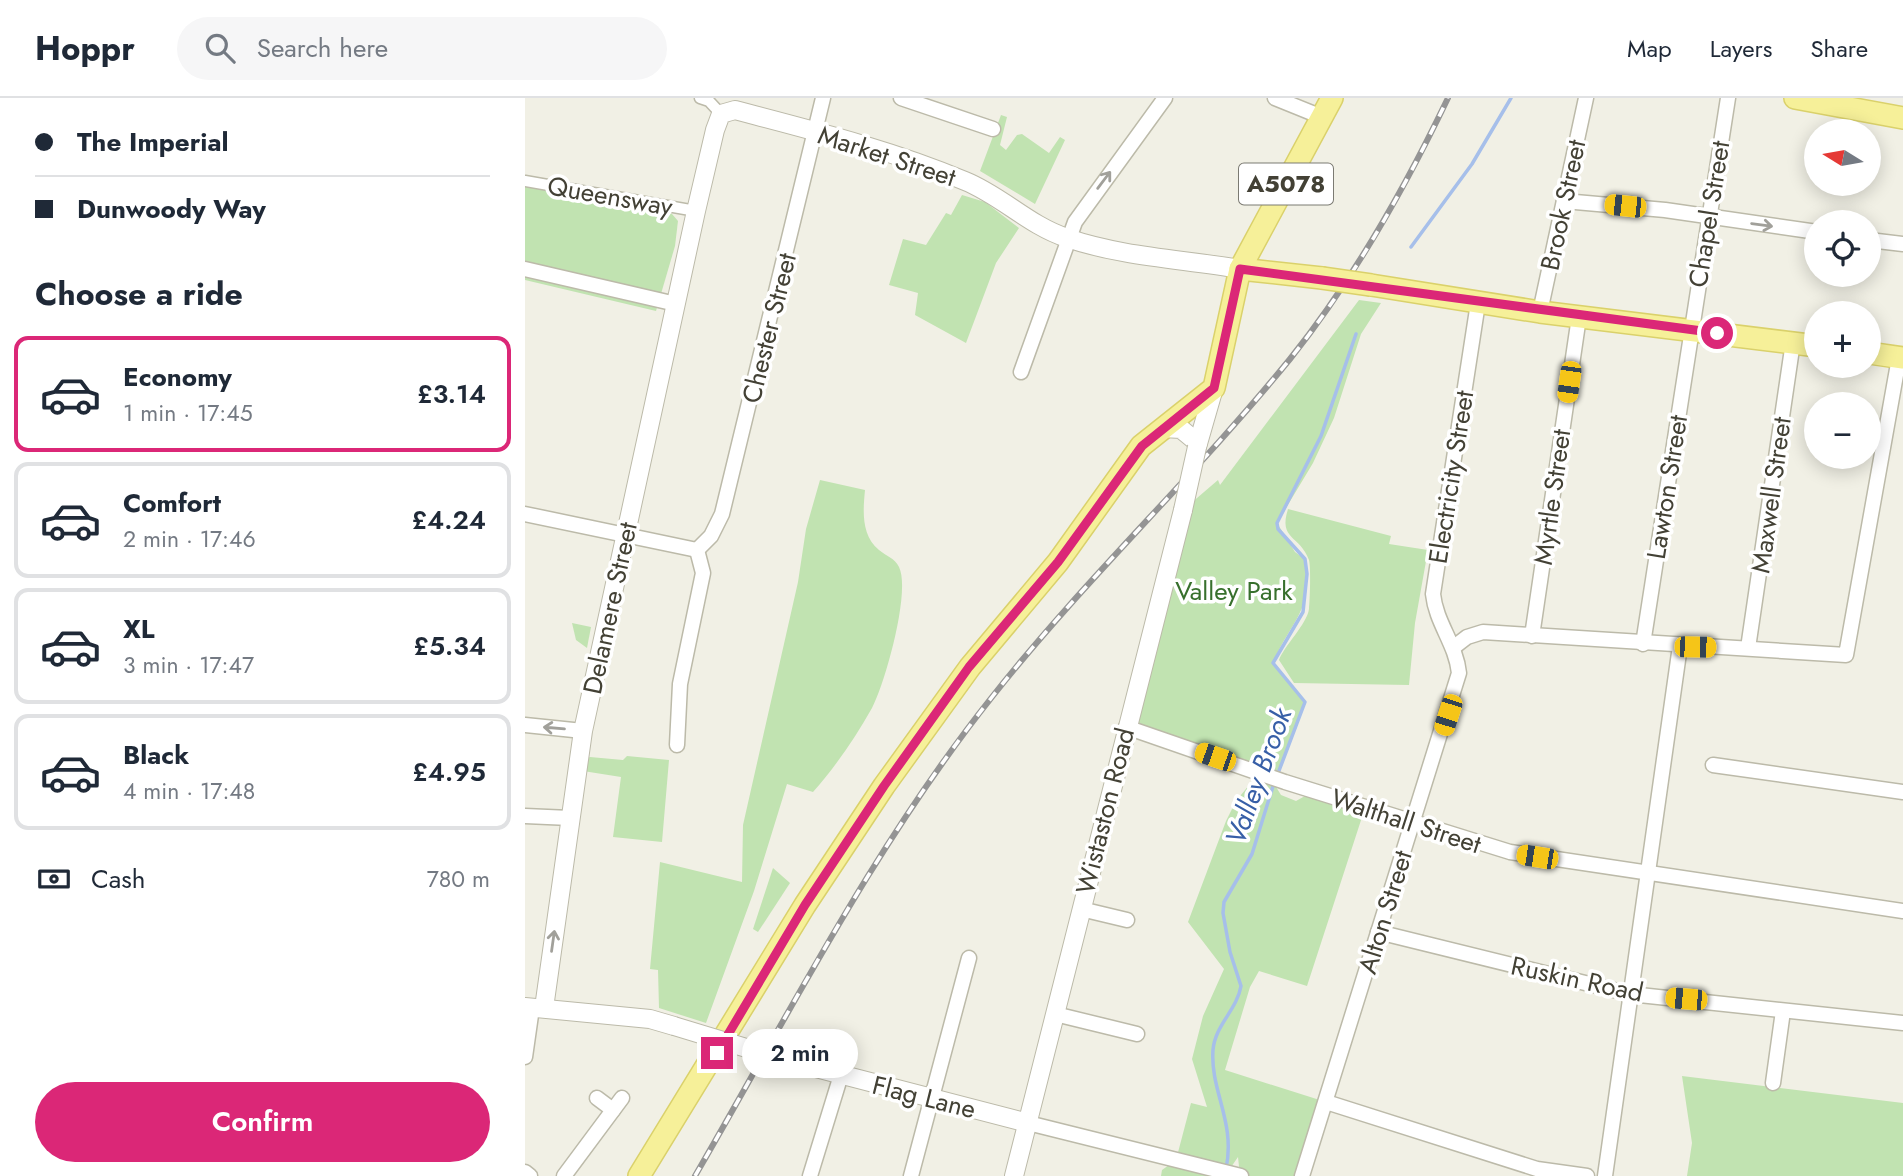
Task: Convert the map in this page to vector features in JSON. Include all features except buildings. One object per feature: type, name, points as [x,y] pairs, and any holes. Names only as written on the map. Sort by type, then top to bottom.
[{"type":"main road","points":[[1799,98],[1903,118]]},
{"type":"main road","name":"A5078","points":[[1214,388],[1240,269],[1327,107]]},
{"type":"main road","points":[[1240,269],[1371,285],[1540,312],[1804,344]]},
{"type":"main road","points":[[1881,355],[1901,358]]},
{"type":"main road","points":[[1142,446],[1144,435],[1162,411],[1220,363]]},
{"type":"main road","points":[[639,1176],[805,905],[884,786],[969,667],[1058,562],[1142,446],[1214,388]]},
{"type":"street","points":[[700,98],[709,101],[722,114]]},
{"type":"street","name":"Chester Street","points":[[697,550],[712,536],[722,514],[823,98]]},
{"type":"street","points":[[901,98],[993,129]]},
{"type":"street","points":[[1021,372],[1069,238],[1083,208],[1165,98]]},
{"type":"street","points":[[1275,98],[1327,107]]},
{"type":"street","name":"Brook Street","points":[[1540,312],[1586,98]]},
{"type":"street","name":"Chapel Street","points":[[1691,330],[1728,98]]},
{"type":"street","name":"Market Street","points":[[722,114],[735,110],[942,171],[998,198],[1025,219],[1069,238],[1132,255],[1240,269]]},
{"type":"street","name":"Delamere Street","points":[[534,1008],[570,818],[583,731],[695,211],[715,130],[722,114]]},
{"type":"street","name":"Queensway","points":[[525,181],[695,211]]},
{"type":"street","points":[[1564,201],[1804,230]]},
{"type":"street","points":[[1881,241],[1903,244]]},
{"type":"street","points":[[525,269],[675,304]]},
{"type":"street","name":"Electricity Street","points":[[1454,647],[1435,610],[1433,594],[1478,303]]},
{"type":"street","name":"Myrtle Street","points":[[1532,636],[1579,317]]},
{"type":"street","name":"Lawton Street","points":[[1643,644],[1691,330]]},
{"type":"street","name":"Maxwell Street","points":[[1748,648],[1793,342]]},
{"type":"street","points":[[1454,647],[1479,632],[1846,655],[1901,358]]},
{"type":"street","name":"Wistaston Road","points":[[1014,1176],[1214,388]]},
{"type":"street","points":[[1163,428],[1181,429],[1198,445]]},
{"type":"street","points":[[525,514],[697,550],[703,573],[680,684],[677,745]]},
{"type":"street","points":[[1605,1176],[1680,646]]},
{"type":"street","name":"Alton Street","points":[[1302,1176],[1455,694],[1459,673],[1454,647]]},
{"type":"street","points":[[525,725],[583,731]]},
{"type":"street","name":"Walthall Street","points":[[1126,727],[1285,782],[1510,852],[1903,911]]},
{"type":"street","points":[[1713,765],[1903,793]]},
{"type":"street","points":[[525,816],[570,818]]},
{"type":"street","points":[[1081,909],[1127,920]]},
{"type":"street","name":"Ruskin Road","points":[[1378,932],[1630,994],[1903,1023]]},
{"type":"street","points":[[911,1176],[969,958]]},
{"type":"street","points":[[525,1057],[534,1008]]},
{"type":"street","name":"Flag Lane","points":[[534,1008],[650,1019],[932,1100],[1241,1176]]},
{"type":"street","points":[[1773,1083],[1783,1011]]},
{"type":"street","points":[[1055,1014],[1137,1034]]},
{"type":"street","points":[[810,1176],[841,1075]]},
{"type":"street","points":[[564,1176],[617,1104],[597,1098]]},
{"type":"street","points":[[1326,1102],[1537,1169],[1587,1176]]},
{"type":"street","points":[[525,1172],[530,1176]]},
{"type":"green space","points":[[1001,115],[1007,117],[1000,145],[1006,150],[1017,135],[1022,134],[1049,153],[1060,137],[1065,140],[1035,204],[980,171]]},
{"type":"green space","points":[[525,185],[672,214],[678,221],[675,246],[656,311],[525,280]]},
{"type":"green space","points":[[962,195],[985,202],[1019,228],[996,263],[966,343],[915,315],[918,293],[889,285],[903,239],[926,245],[946,213],[951,215]]},
{"type":"green space","name":"Valley Park","points":[[1359,300],[1381,303],[1361,334],[1334,418],[1313,463],[1277,523],[1295,552],[1305,559],[1307,577],[1306,592],[1299,615],[1273,663],[1305,702],[1279,769],[1270,777],[1281,795],[1296,801],[1314,791],[1364,811],[1307,986],[1259,971],[1250,987],[1225,1070],[1326,1102],[1302,1176],[1240,1176],[1238,1157],[1225,1176],[1161,1176],[1162,1170],[1176,1160],[1191,1103],[1207,1107],[1192,1059],[1203,1016],[1224,969],[1188,922],[1226,821],[1236,801],[1259,773],[1126,727],[1183,510],[1218,480],[1220,485]]},
{"type":"green space","points":[[820,480],[865,490],[866,530],[873,544],[897,564],[902,579],[895,637],[872,708],[837,762],[813,792],[787,784],[754,891],[706,1023],[659,1008],[658,970],[650,969],[660,862],[742,882],[743,825],[798,582],[806,529]]},
{"type":"green space","points":[[1288,509],[1391,536],[1389,544],[1428,550],[1415,623],[1409,685],[1294,683],[1279,660],[1307,615],[1310,570],[1305,552],[1286,527]]},
{"type":"green space","points":[[572,623],[591,627],[587,648],[576,640]]},
{"type":"green space","points":[[627,756],[669,760],[662,842],[613,837],[621,777],[583,771],[584,760],[590,757],[623,760]]},
{"type":"green space","points":[[773,868],[790,883],[758,932],[753,929]]},
{"type":"green space","points":[[1682,1076],[1903,1103],[1903,1176],[1687,1176],[1692,1143]]},
{"type":"waterway","name":"Valley Brook","points":[[1411,247],[1472,164],[1511,98]]},
{"type":"waterway","name":"Valley Brook","points":[[1277,776],[1305,702],[1273,663],[1303,612],[1307,574],[1305,559],[1278,529],[1277,523],[1321,436],[1356,334]]},
{"type":"waterway","name":"Valley Brook","points":[[1226,1169],[1228,1136],[1215,1079],[1213,1050],[1218,1033],[1239,995],[1241,986],[1230,952],[1223,913],[1224,902],[1252,854],[1274,783]]},
{"type":"railway","points":[[695,1176],[835,931],[909,811],[992,697],[1028,653],[1254,402],[1313,329],[1377,233],[1448,98]]},
{"type":"route","points":[[717,1053],[805,905],[884,786],[969,667],[1058,562],[1142,446],[1214,388],[1240,269],[1322,278],[1519,309],[1717,333]]}]
